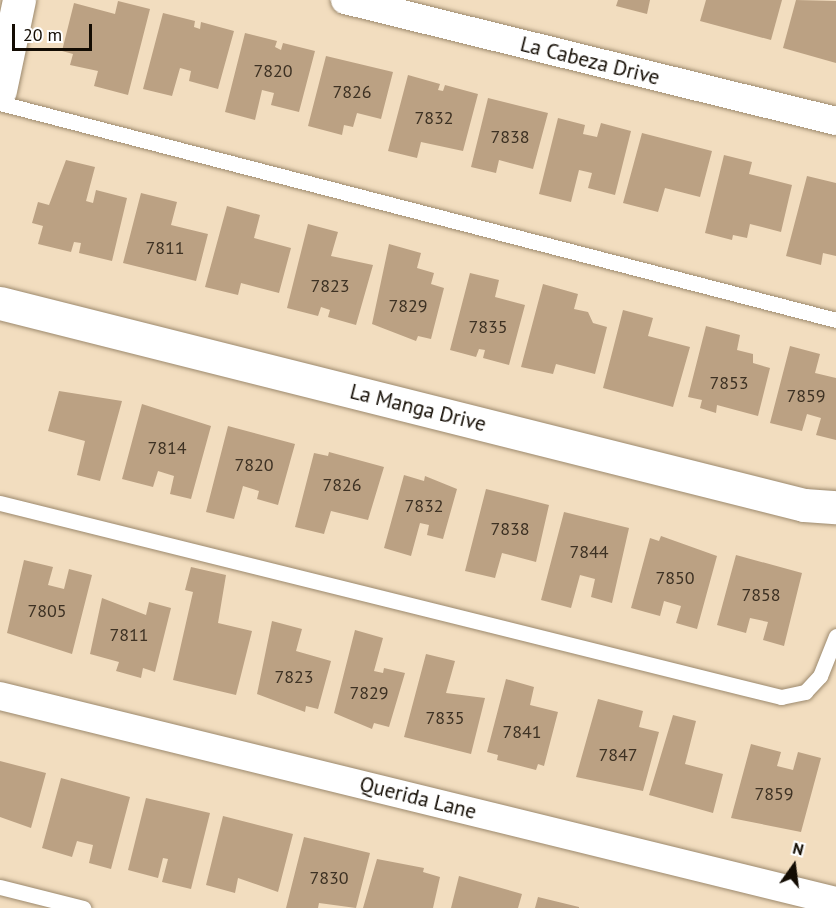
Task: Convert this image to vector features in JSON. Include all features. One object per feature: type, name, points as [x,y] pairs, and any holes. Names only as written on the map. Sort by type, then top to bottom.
[{"type":"street","points":[[0,90],[19,0]]},
{"type":"street","name":"La Cabeza Drive","points":[[345,0],[836,121]]},
{"type":"street","name":"La Manga Drive","points":[[0,303],[804,505],[836,507]]},
{"type":"street","name":"Querida Lane","points":[[0,696],[836,901]]},
{"type":"lane","points":[[0,103],[836,320]]},
{"type":"lane","points":[[0,503],[781,697],[805,692],[820,676],[836,636]]},
{"type":"lane","points":[[0,887],[83,908]]},
{"type":"building","points":[[618,0],[650,0],[647,14],[616,6]]},
{"type":"building","points":[[706,0],[782,0],[771,40],[700,21]]},
{"type":"building","points":[[796,0],[836,1],[836,63],[783,48]]},
{"type":"building","points":[[118,1],[150,9],[128,95],[94,86],[98,71],[70,65],[73,54],[62,51],[74,3],[115,14]]},
{"type":"building","points":[[163,13],[195,21],[194,27],[200,29],[201,22],[234,31],[218,89],[189,81],[191,71],[180,68],[172,96],[143,89]]},
{"type":"building","points":[[245,33],[277,41],[275,47],[281,50],[283,43],[315,51],[299,112],[271,105],[274,93],[262,90],[255,120],[225,112]]},
{"type":"building","points":[[326,56],[393,72],[381,119],[357,113],[353,127],[344,125],[342,135],[308,126]]},
{"type":"building","points":[[408,75],[440,84],[438,90],[443,91],[445,85],[478,94],[463,151],[421,142],[417,158],[388,151]]},
{"type":"building","points":[[488,98],[548,113],[533,169],[499,160],[496,173],[471,167]]},
{"type":"building","points":[[558,118],[585,125],[583,134],[597,137],[601,123],[631,131],[615,195],[588,188],[592,173],[579,170],[571,202],[539,194]]},
{"type":"building","points":[[642,133],[712,151],[700,197],[665,188],[658,212],[623,203]]},
{"type":"building","points":[[724,155],[752,162],[749,174],[792,185],[781,232],[750,224],[747,238],[733,235],[732,240],[705,233]]},
{"type":"building","points":[[66,160],[95,167],[86,201],[93,203],[96,190],[127,198],[112,261],[79,253],[81,243],[74,242],[71,252],[38,244],[43,226],[32,223],[38,202],[49,205]]},
{"type":"building","points":[[807,176],[836,183],[836,256],[823,253],[821,265],[786,256]]},
{"type":"building","points":[[141,193],[177,202],[171,225],[208,234],[196,281],[123,263]]},
{"type":"building","points":[[227,206],[260,215],[254,238],[291,248],[279,293],[241,283],[238,295],[205,287]]},
{"type":"building","points":[[308,224],[338,232],[331,256],[373,265],[356,325],[328,317],[330,310],[321,307],[318,316],[287,308]]},
{"type":"building","points":[[389,244],[421,253],[417,268],[434,273],[431,284],[444,288],[431,339],[418,336],[416,341],[372,324]]},
{"type":"building","points":[[470,273],[499,280],[495,297],[525,305],[509,365],[483,358],[485,350],[479,349],[476,357],[450,350]]},
{"type":"building","points":[[543,284],[578,294],[574,309],[588,312],[593,323],[607,327],[595,374],[556,364],[553,374],[521,367]]},
{"type":"building","points":[[623,310],[653,318],[648,336],[690,347],[673,407],[603,388]]},
{"type":"building","points":[[706,326],[740,335],[737,350],[753,354],[753,363],[770,368],[758,416],[717,405],[716,413],[700,408],[702,400],[688,397]]},
{"type":"building","points":[[790,346],[820,354],[815,373],[836,378],[836,440],[816,435],[821,418],[807,414],[802,431],[770,423]]},
{"type":"building","points":[[59,391],[122,401],[100,481],[77,475],[85,441],[48,431]]},
{"type":"building","points":[[142,404],[211,426],[191,499],[170,494],[174,476],[158,471],[153,487],[122,479]]},
{"type":"building","points":[[228,426],[295,444],[278,505],[257,499],[259,491],[243,486],[234,519],[206,512]]},
{"type":"building","points":[[329,452],[384,467],[368,520],[331,511],[324,534],[295,527],[314,453],[328,456]]},
{"type":"building","points":[[404,475],[424,481],[425,476],[457,489],[443,539],[427,535],[429,525],[420,523],[411,556],[384,548]]},
{"type":"building","points":[[486,489],[549,505],[536,562],[502,553],[495,578],[465,571]]},
{"type":"building","points":[[564,512],[629,528],[612,603],[591,597],[595,579],[580,575],[571,608],[541,600]]},
{"type":"building","points":[[661,536],[717,556],[697,629],[676,623],[681,606],[664,601],[660,616],[631,608],[650,538],[659,541]]},
{"type":"building","points":[[736,555],[802,573],[784,646],[763,640],[768,622],[750,618],[746,633],[717,625]]},
{"type":"building","points":[[24,560],[53,567],[48,585],[64,589],[69,569],[92,575],[72,654],[7,633]]},
{"type":"building","points":[[191,567],[226,575],[218,623],[252,631],[236,695],[173,680],[193,592],[185,590]]},
{"type":"building","points":[[102,598],[146,615],[149,602],[171,608],[155,672],[143,668],[141,678],[116,671],[119,662],[90,654]]},
{"type":"building","points":[[272,621],[302,629],[296,651],[331,661],[318,709],[306,706],[305,712],[257,694]]},
{"type":"building","points":[[355,630],[383,638],[374,671],[383,673],[384,668],[405,673],[389,727],[374,723],[372,729],[334,713]]},
{"type":"building","points":[[426,654],[455,661],[446,693],[485,698],[471,754],[404,737]]},
{"type":"building","points":[[506,679],[534,687],[530,705],[558,712],[544,766],[538,764],[536,770],[497,760],[498,755],[487,752]]},
{"type":"building","points":[[598,699],[643,711],[639,727],[659,732],[643,791],[576,777]]},
{"type":"building","points":[[673,715],[696,721],[685,764],[723,774],[713,813],[649,795]]},
{"type":"building","points":[[751,744],[781,752],[777,766],[793,770],[798,752],[821,758],[801,832],[731,818]]},
{"type":"building","points":[[0,761],[46,773],[31,828],[0,817]]},
{"type":"building","points":[[61,778],[130,797],[111,869],[89,863],[93,845],[77,841],[72,857],[42,848]]},
{"type":"building","points":[[146,798],[210,813],[191,889],[162,882],[168,859],[163,858],[158,878],[128,870]]},
{"type":"building","points":[[223,816],[293,834],[278,892],[238,878],[235,893],[206,885]]},
{"type":"building","points":[[304,837],[370,853],[356,908],[319,903],[318,908],[286,908]]},
{"type":"building","points":[[377,859],[424,868],[423,872],[440,877],[433,908],[363,908]]},
{"type":"building","points":[[459,876],[522,894],[518,908],[451,908]]},
{"type":"building","points":[[538,897],[579,907],[579,908],[535,908]]}]
